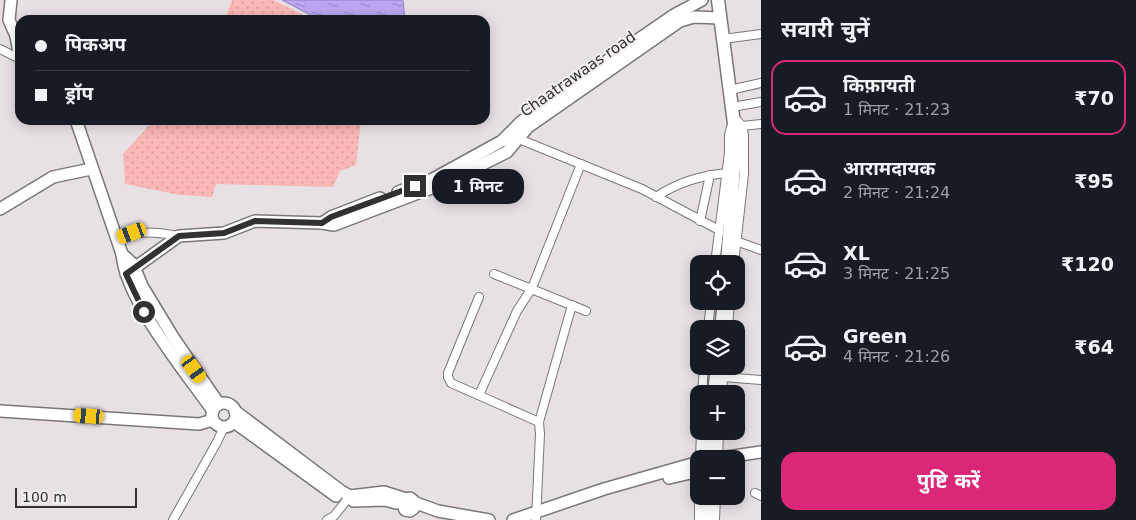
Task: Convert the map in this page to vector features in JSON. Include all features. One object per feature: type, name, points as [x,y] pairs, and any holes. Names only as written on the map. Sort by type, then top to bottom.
[{"type":"main road","points":[[718,0],[730,90],[736,116],[728,255]]},
{"type":"main road","points":[[706,520],[707,505]]},
{"type":"street","points":[[11,0],[9,20],[15,34]]},
{"type":"street","points":[[513,137],[521,122],[674,15],[702,0]]},
{"type":"street","name":"Chaatrawaas road","points":[[513,137],[680,21],[694,17],[720,18]]},
{"type":"street","points":[[723,39],[761,34]]},
{"type":"street","points":[[0,49],[15,56]]},
{"type":"street","points":[[730,90],[761,83]]},
{"type":"street","points":[[716,255],[729,135],[736,116],[761,102]]},
{"type":"street","points":[[736,116],[761,124]]},
{"type":"street","points":[[735,255],[744,174],[744,135],[736,116]]},
{"type":"street","points":[[78,125],[116,239],[122,254],[133,264],[131,272],[144,312],[215,412],[220,426],[231,420]]},
{"type":"street","points":[[116,239],[132,233],[150,232],[179,236],[224,233],[255,221],[322,223],[331,217],[433,179],[502,141],[513,137],[642,189],[719,230]]},
{"type":"street","points":[[479,395],[517,311],[532,288],[581,164]]},
{"type":"street","points":[[0,209],[53,177],[91,169]]},
{"type":"street","points":[[656,197],[669,188],[700,176],[726,173]]},
{"type":"street","points":[[700,221],[710,175]]},
{"type":"street","points":[[131,272],[179,236]]},
{"type":"street","points":[[736,241],[761,250]]},
{"type":"street","points":[[494,274],[586,311]]},
{"type":"street","points":[[479,297],[448,377],[451,383],[539,422]]},
{"type":"street","points":[[536,518],[539,422],[572,305]]},
{"type":"street","points":[[735,375],[761,380]]},
{"type":"street","points":[[0,411],[200,424],[229,404],[231,420],[173,520]]},
{"type":"street","points":[[231,420],[341,491],[348,498]]},
{"type":"street","points":[[745,454],[761,452]]},
{"type":"street","points":[[745,460],[761,457]]},
{"type":"street","points":[[536,518],[604,489],[690,463]]},
{"type":"street","points":[[513,520],[536,518],[613,493],[690,473]]},
{"type":"street","points":[[328,520],[334,516],[348,498],[384,492],[409,508],[450,520]]},
{"type":"street","points":[[699,505],[699,520]]},
{"type":"street","points":[[715,520],[716,505]]},
{"type":"street","points":[[409,508],[489,520]]},
{"type":"shaded area","points":[[232,0],[273,0],[304,15],[227,15]]},
{"type":"shaded area","points":[[149,125],[360,125],[356,165],[340,171],[333,187],[216,184],[212,197],[180,195],[125,184],[123,154]]},
{"type":"water","points":[[282,0],[403,0],[404,15],[310,15]]},
{"type":"route","points":[[144,312],[126,274],[179,236],[186,234],[224,233],[255,221],[322,223],[331,217],[415,186]]}]
